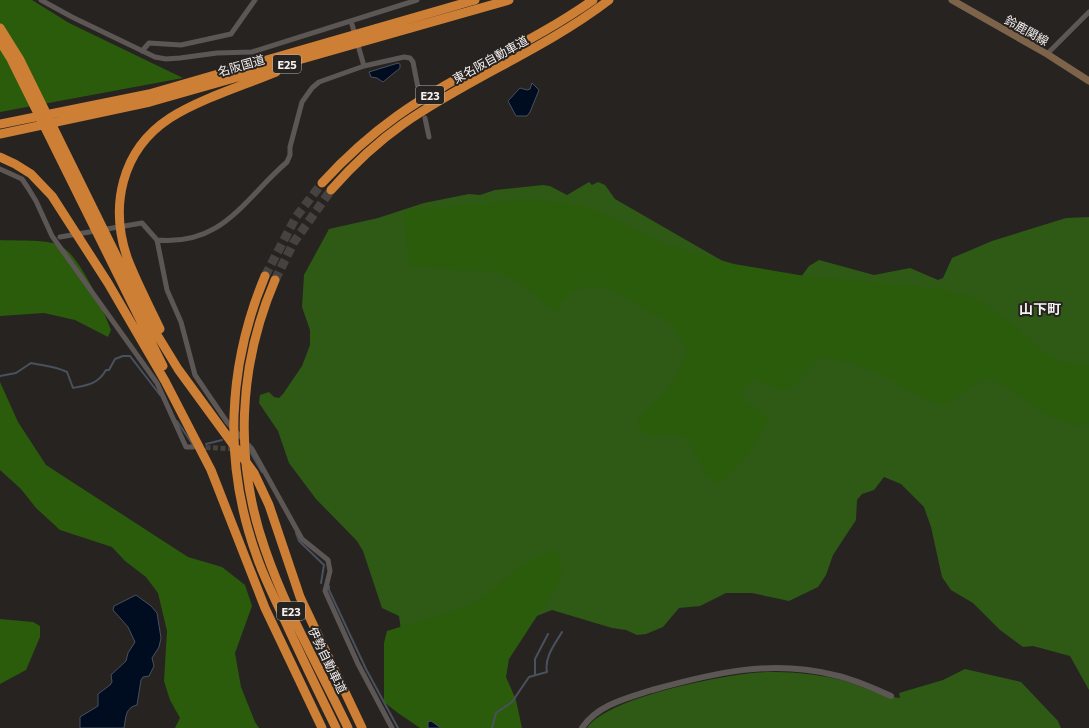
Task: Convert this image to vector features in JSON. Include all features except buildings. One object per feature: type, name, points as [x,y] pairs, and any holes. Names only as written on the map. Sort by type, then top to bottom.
[{"type":"highway","name":"名阪国道","points":[[0,124],[148,94],[475,0]]},
{"type":"highway","name":"名阪国道","points":[[0,134],[64,122],[158,100],[509,0]]},
{"type":"highway","name":"東名阪自動車道","points":[[331,190],[365,154],[403,124],[441,99],[555,30],[593,0]]},
{"type":"highway","name":"東名阪自動車道","points":[[322,183],[358,146],[404,111],[440,89],[555,30],[609,0]]},
{"type":"highway","points":[[0,28],[20,60],[148,320],[198,398],[254,473],[264,492],[300,597],[362,728]]},
{"type":"highway","points":[[0,40],[11,59],[150,339],[191,429]]},
{"type":"highway","points":[[198,398],[159,328],[128,260],[121,235],[118,213],[120,193],[129,166],[146,139],[170,119],[189,108],[228,91],[321,54]]},
{"type":"highway","points":[[0,120],[29,117]]},
{"type":"highway","points":[[0,157],[31,174],[52,196],[132,323],[191,429],[211,470],[266,608],[322,728]]},
{"type":"highway","name":"伊勢自動車道","points":[[265,276],[243,339],[238,363],[234,404],[234,444],[239,490],[243,512],[257,558],[336,728]]},
{"type":"highway","name":"伊勢自動車道","points":[[274,280],[264,306],[253,343],[245,405],[244,447],[249,489],[258,528],[274,574],[348,728]]},
{"type":"main road","name":"鈴鹿関線","points":[[952,0],[1047,54],[1089,81]]},
{"type":"street","points":[[41,0],[50,2],[142,51],[155,57],[166,59],[217,53],[252,52],[351,24],[406,2],[417,0]]},
{"type":"street","points":[[142,51],[149,43],[181,45],[231,34],[255,0]]},
{"type":"street","points":[[1047,54],[1089,12]]},
{"type":"street","points":[[351,24],[363,64]]},
{"type":"street","points":[[157,240],[172,241],[202,235],[216,229],[230,218],[287,162],[290,155],[290,147],[302,102],[307,93],[320,82],[363,64],[399,57],[410,58],[419,93]]},
{"type":"street","points":[[425,118],[429,137]]},
{"type":"street","points":[[0,169],[22,179],[36,201],[52,236],[157,383],[186,447],[193,447]]},
{"type":"street","points":[[60,237],[142,223],[157,240],[167,290],[181,322],[195,375],[227,422],[250,449],[302,539],[328,560],[330,571],[325,591],[358,664],[392,728]]},
{"type":"street","points":[[582,728],[594,714],[629,697],[717,674],[753,668],[787,668],[834,674],[891,696]]},
{"type":"green space","points":[[0,0],[32,0],[69,23],[183,78],[0,112]]},
{"type":"green space","points":[[589,182],[592,185],[598,182],[605,185],[615,199],[733,267],[801,277],[809,266],[819,260],[874,275],[910,268],[938,280],[943,278],[952,258],[992,241],[1066,218],[1089,217],[1089,690],[1070,656],[1033,646],[1023,647],[1000,630],[973,603],[951,590],[942,577],[931,527],[924,507],[901,484],[884,477],[874,490],[862,494],[857,500],[856,520],[833,555],[826,575],[818,587],[789,601],[752,593],[726,593],[700,606],[679,608],[663,627],[646,634],[637,635],[626,630],[612,628],[552,610],[529,619],[402,638],[399,616],[382,608],[363,551],[357,541],[316,499],[289,463],[278,431],[259,403],[260,395],[269,392],[274,397],[279,398],[283,394],[302,366],[310,345],[310,330],[302,307],[304,275],[329,229],[378,218],[424,203],[469,194],[480,195],[495,190],[543,185],[550,186],[567,195]]},
{"type":"green space","points":[[538,200],[581,205],[619,221],[665,244],[734,264],[805,276],[943,289],[977,299],[1002,315],[1039,348],[1058,361],[1089,365],[1089,422],[1076,426],[1052,418],[998,382],[984,379],[946,405],[936,403],[917,395],[881,374],[871,370],[846,362],[820,357],[791,389],[780,390],[756,379],[741,390],[743,399],[768,419],[754,447],[748,455],[718,484],[707,477],[692,446],[685,437],[672,434],[653,437],[639,429],[638,420],[673,382],[688,351],[671,324],[611,289],[589,286],[569,294],[556,312],[518,282],[498,272],[441,269],[410,265],[403,211],[497,202]]},
{"type":"green space","points":[[0,240],[53,243],[67,250],[90,283],[111,330],[108,337],[75,320],[44,313],[0,316]]},
{"type":"green space","points":[[0,382],[18,422],[46,465],[188,557],[222,567],[245,585],[252,606],[235,653],[241,687],[255,722],[259,728],[175,728],[180,718],[170,700],[164,681],[167,631],[158,593],[146,577],[125,561],[112,547],[60,530],[36,508],[21,489],[0,470]]},
{"type":"green space","points":[[551,550],[558,554],[563,576],[509,659],[506,677],[516,700],[522,728],[420,728],[384,702],[384,643],[387,631],[471,605],[527,562]]},
{"type":"green space","points":[[0,619],[33,622],[40,626],[40,637],[26,670],[0,684]]},
{"type":"green space","points":[[965,669],[1021,682],[1058,721],[1061,728],[587,728],[598,717],[616,707],[638,698],[689,684],[735,675],[775,672],[815,675],[842,680],[881,694],[900,698],[899,693],[943,680]]},
{"type":"water","points":[[398,63],[400,64],[400,68],[383,82],[377,78],[371,77],[369,72]]},
{"type":"water","points":[[532,83],[539,90],[530,112],[527,116],[516,116],[508,101],[520,88],[527,90],[530,89]]},
{"type":"water","points":[[136,595],[151,606],[157,613],[161,638],[159,647],[152,658],[154,666],[149,676],[143,677],[141,680],[137,705],[130,708],[128,711],[124,728],[80,728],[80,717],[98,706],[98,694],[110,685],[112,682],[111,675],[126,661],[128,653],[135,642],[128,627],[113,610],[114,606]]},
{"type":"water","points":[[431,721],[441,728],[428,728],[428,722]]},
{"type":"waterway","points":[[0,376],[16,373],[31,363],[54,367],[67,372],[73,388],[88,385],[96,381],[106,370],[109,370],[115,359],[123,356],[130,356],[160,395]]},
{"type":"waterway","points":[[177,421],[193,445]]},
{"type":"waterway","points":[[206,444],[222,440]]},
{"type":"waterway","points":[[249,450],[262,472]]},
{"type":"waterway","points":[[296,533],[299,541],[324,565],[321,583]]},
{"type":"waterway","points":[[329,586],[329,590],[366,669],[398,728]]},
{"type":"waterway","points":[[492,728],[496,713],[512,702],[529,677],[547,672],[547,661],[553,646],[562,632]]},
{"type":"waterway","points":[[535,675],[535,659],[548,634]]},
{"type":"tunnel","points":[[265,276],[296,217],[322,183]]},
{"type":"tunnel","points":[[275,280],[294,242],[331,190]]},
{"type":"tunnel","points":[[198,447],[236,449]]},
{"type":"district","name":"山下町","points":[[1040,308]]}]
